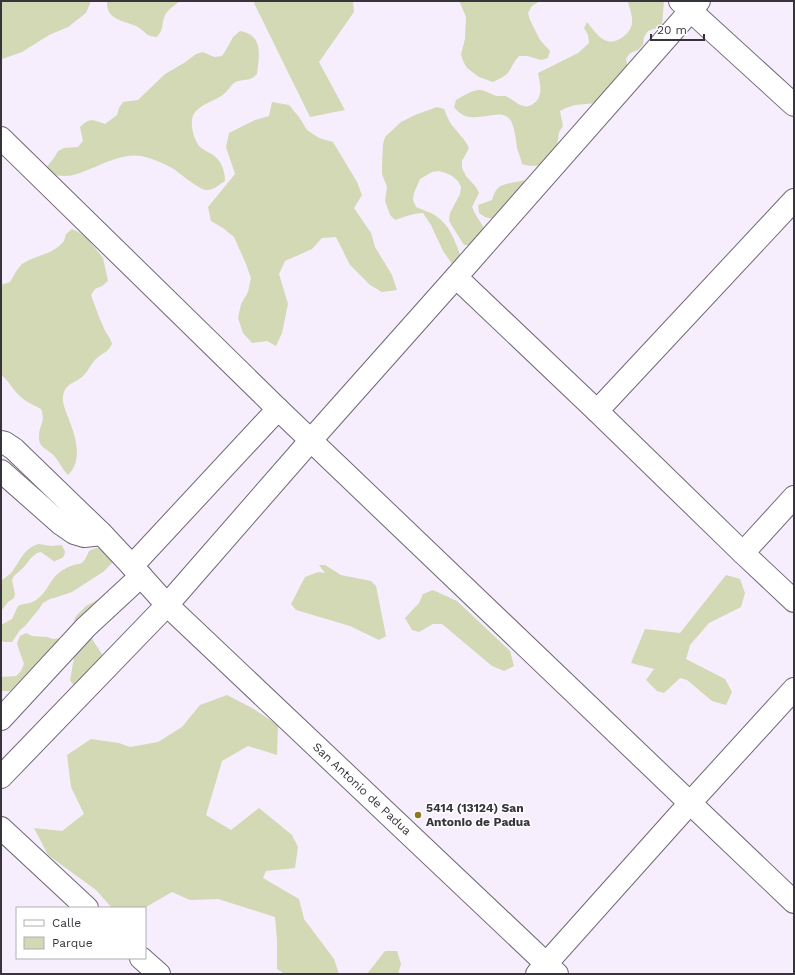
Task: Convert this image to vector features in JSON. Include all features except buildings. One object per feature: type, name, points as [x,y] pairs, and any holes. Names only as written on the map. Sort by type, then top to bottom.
[{"type":"street","points":[[1,777],[167,605],[456,277],[690,4],[794,105]]},
{"type":"street","points":[[1,138],[278,409],[794,902]]},
{"type":"street","points":[[597,411],[794,200]]},
{"type":"street","points":[[456,277],[794,601]]},
{"type":"street","points":[[1,719],[137,571],[278,409]]},
{"type":"street","name":"San Antonio de Padua","points":[[1,442],[14,449],[102,534],[167,605],[547,971]]},
{"type":"street","points":[[1,471],[61,524],[74,533],[84,536],[102,534]]},
{"type":"street","points":[[743,553],[794,497]]},
{"type":"street","points":[[547,971],[690,803],[794,689]]},
{"type":"street","points":[[1,828],[86,907]]},
{"type":"street","points":[[142,959],[159,974]]},
{"type":"green space","points":[[1,1],[91,1],[86,13],[68,27],[49,35],[22,52],[2,59]]},
{"type":"green space","points":[[107,1],[180,1],[166,13],[162,30],[157,37],[148,35],[138,27],[117,19],[109,13]]},
{"type":"green space","points":[[253,1],[353,1],[354,12],[319,62],[345,110],[310,117]]},
{"type":"green space","points":[[460,1],[540,1],[532,6],[528,13],[540,40],[550,51],[548,58],[541,60],[527,56],[519,56],[505,76],[493,82],[479,77],[467,68],[461,54],[465,39],[466,17]]},
{"type":"green space","points":[[628,1],[664,1],[662,26],[648,31],[644,37],[643,45],[638,50],[630,53],[626,59],[629,74],[597,103],[575,105],[560,111],[563,126],[559,132],[556,154],[546,165],[530,166],[522,164],[511,121],[506,116],[493,115],[469,117],[461,114],[454,107],[456,100],[468,93],[478,90],[485,91],[496,96],[505,96],[521,105],[532,105],[539,98],[540,94],[538,73],[578,53],[589,43],[588,35],[584,28],[587,22],[598,36],[607,41],[615,41],[627,34],[631,27],[632,20]]},
{"type":"green space","points":[[240,31],[248,33],[253,37],[258,47],[259,60],[257,74],[250,79],[234,83],[222,95],[197,110],[192,120],[196,141],[201,148],[216,157],[223,170],[225,181],[214,188],[206,190],[198,187],[165,164],[153,159],[132,155],[115,159],[70,176],[49,175],[44,170],[58,151],[64,148],[78,147],[83,141],[80,127],[83,124],[92,120],[105,124],[117,115],[123,102],[138,100],[165,74],[196,54],[203,52],[214,57],[222,56],[233,37]]},
{"type":"green space","points":[[272,102],[289,105],[307,130],[319,138],[333,142],[357,182],[362,195],[354,208],[371,233],[375,247],[392,275],[397,290],[382,292],[370,285],[350,265],[336,237],[322,238],[312,249],[285,261],[279,274],[288,304],[282,333],[276,346],[267,341],[252,343],[243,333],[238,318],[241,304],[248,292],[251,278],[234,237],[211,221],[208,207],[235,174],[226,147],[229,133],[255,120],[269,116]]},
{"type":"green space","points":[[437,107],[444,109],[451,124],[469,148],[462,161],[462,168],[479,193],[472,207],[484,228],[477,241],[472,245],[464,245],[449,221],[450,213],[460,194],[461,187],[458,181],[446,173],[439,171],[432,172],[420,179],[414,193],[413,200],[416,207],[432,213],[446,225],[462,260],[455,268],[443,251],[431,225],[423,213],[412,214],[395,220],[390,215],[385,201],[387,187],[382,174],[382,166],[383,144],[385,137],[401,122]]},
{"type":"green space","points":[[526,180],[529,185],[493,219],[485,217],[479,213],[478,205],[492,200],[500,186]]},
{"type":"green space","points":[[72,229],[87,238],[103,258],[108,281],[95,289],[91,295],[101,322],[112,344],[107,351],[95,360],[81,378],[69,385],[64,391],[64,405],[77,447],[76,462],[68,475],[53,454],[40,444],[39,432],[43,420],[41,409],[23,399],[1,375],[1,285],[10,282],[22,264],[58,247],[64,241],[66,234]]},
{"type":"green space","points":[[39,544],[51,546],[62,545],[65,552],[64,556],[55,562],[41,552],[37,553],[31,558],[14,576],[12,580],[15,594],[14,598],[8,602],[1,611],[1,581],[11,573],[25,552]]},
{"type":"green space","points":[[96,548],[103,549],[114,561],[103,572],[72,592],[50,599],[43,603],[25,626],[20,630],[12,642],[1,641],[1,625],[12,619],[18,606],[36,600],[43,594],[57,575],[69,567],[82,563],[89,551]]},
{"type":"green space","points":[[319,565],[325,565],[341,575],[371,581],[376,586],[386,636],[379,640],[350,626],[296,610],[291,604],[305,577],[318,572],[325,573]]},
{"type":"green space","points":[[726,575],[740,579],[745,593],[741,607],[709,623],[690,645],[686,659],[725,679],[732,692],[726,705],[712,701],[687,680],[680,678],[664,693],[657,691],[646,680],[654,669],[631,663],[645,629],[680,633]]},
{"type":"green space","points":[[433,590],[457,601],[510,651],[514,666],[504,671],[492,666],[442,624],[433,624],[419,632],[412,630],[405,618],[419,603],[423,594]]},
{"type":"green space","points":[[99,599],[106,602],[91,632],[92,639],[104,657],[92,665],[89,671],[74,686],[70,680],[74,650],[68,636],[76,616],[86,606]]},
{"type":"green space","points":[[26,633],[32,636],[53,639],[60,638],[64,643],[24,691],[1,691],[1,676],[16,676],[21,671],[24,664],[17,643],[20,636]]},
{"type":"green space","points":[[227,695],[252,708],[278,725],[277,755],[248,746],[222,761],[206,815],[231,830],[259,808],[292,835],[298,847],[295,868],[266,871],[263,878],[299,899],[304,919],[334,959],[339,974],[285,974],[277,969],[275,917],[218,899],[190,900],[172,892],[146,907],[111,907],[96,890],[48,855],[34,828],[62,831],[84,814],[71,787],[67,755],[91,739],[119,743],[130,747],[158,742],[182,727],[200,705]]},
{"type":"green space","points":[[385,951],[397,951],[401,964],[398,974],[367,974]]},
{"type":"place","name":"5414 (13124) San Antonio de Padua","points":[[418,815]]}]
